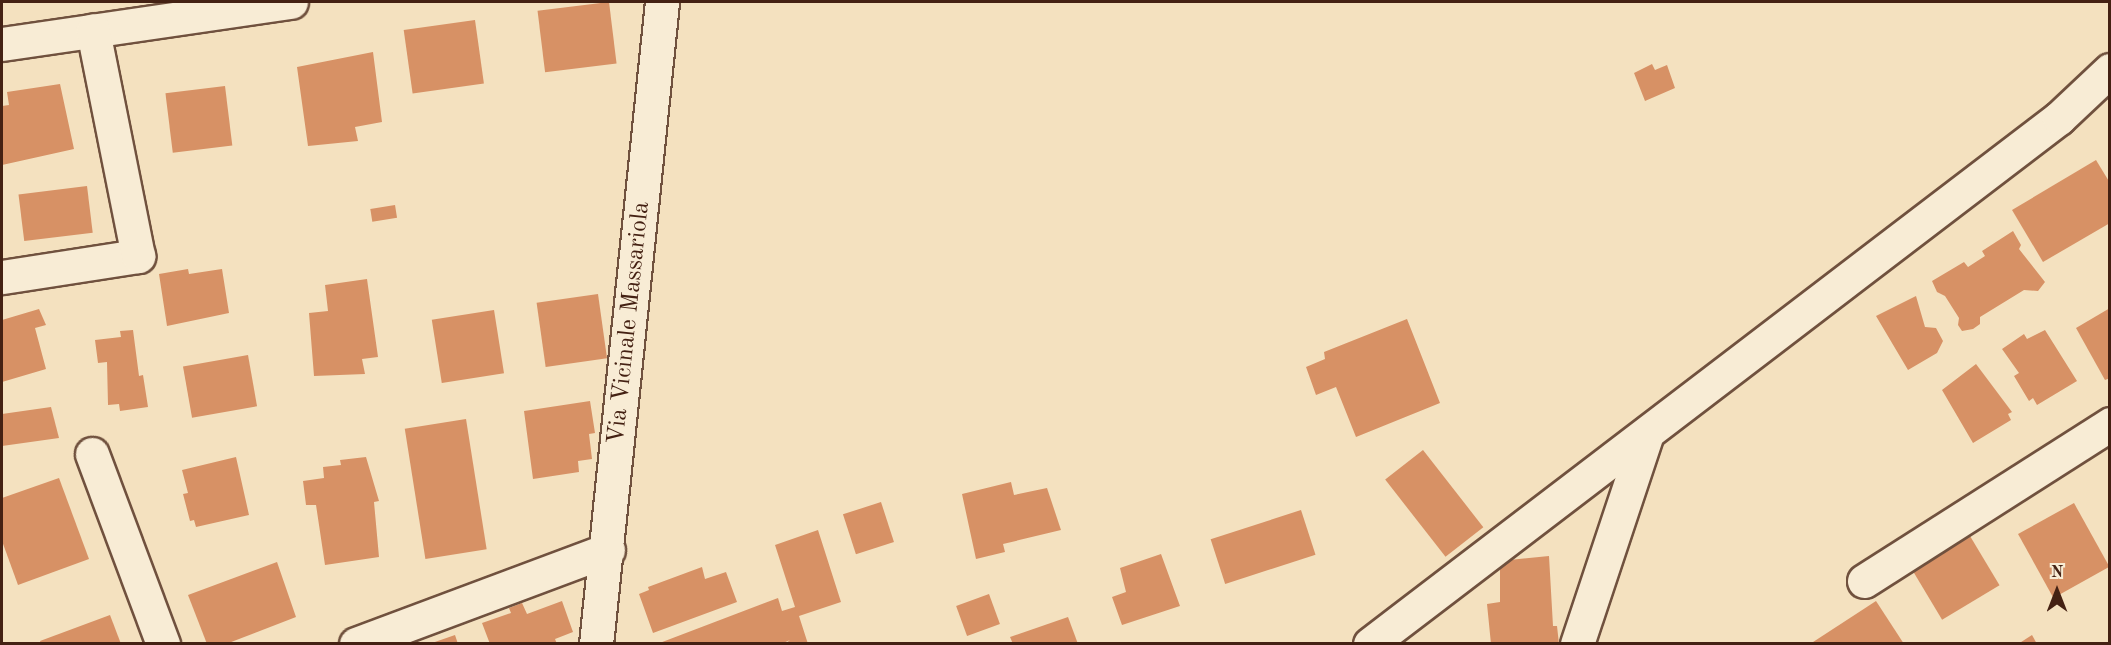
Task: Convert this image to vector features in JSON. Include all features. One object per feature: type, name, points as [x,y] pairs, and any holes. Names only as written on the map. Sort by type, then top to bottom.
[{"type":"street","points":[[2,44],[291,2]]},
{"type":"street","name":"Via Vicinale Massariola","points":[[596,644],[608,550],[662,2]]},
{"type":"street","points":[[2,277],[138,256],[93,30]]},
{"type":"street","points":[[1370,644],[2058,118],[2109,70]]},
{"type":"street","points":[[1864,581],[2109,424]]},
{"type":"street","points":[[1577,644],[1647,433]]},
{"type":"street","points":[[92,454],[163,644]]},
{"type":"street","points":[[356,644],[608,550]]},
{"type":"building","points":[[609,2],[617,64],[545,72],[538,11]]},
{"type":"building","points":[[475,20],[484,83],[413,93],[404,30]]},
{"type":"building","points":[[373,52],[382,122],[355,127],[358,141],[308,146],[297,67]]},
{"type":"building","points":[[1652,64],[1655,70],[1667,65],[1675,88],[1645,101],[1634,73]]},
{"type":"building","points":[[60,84],[74,149],[2,165],[2,106],[9,105],[7,92]]},
{"type":"building","points":[[225,86],[232,146],[173,153],[165,93]]},
{"type":"building","points":[[2096,160],[2110,183],[2110,223],[2043,262],[2012,210]]},
{"type":"building","points":[[87,186],[93,233],[24,241],[19,194]]},
{"type":"building","points":[[395,205],[397,218],[372,222],[370,209]]},
{"type":"building","points":[[2013,231],[2021,245],[2019,249],[2045,282],[2038,291],[2024,290],[1980,317],[1980,324],[1973,329],[1962,331],[1958,325],[1959,318],[1945,296],[1937,292],[1932,281],[1964,262],[1968,267],[1985,256],[1982,251]]},
{"type":"building","points":[[188,269],[189,274],[222,269],[229,313],[167,326],[159,274]]},
{"type":"building","points":[[367,279],[378,357],[362,359],[365,374],[314,376],[309,313],[328,311],[325,285]]},
{"type":"building","points":[[598,294],[607,358],[546,367],[537,303]]},
{"type":"building","points":[[1916,296],[1925,327],[1936,328],[1943,341],[1937,353],[1908,370],[1876,316]]},
{"type":"building","points":[[2110,308],[2110,378],[2105,380],[2076,328]]},
{"type":"building","points":[[39,309],[46,325],[35,328],[46,369],[2,382],[2,320]]},
{"type":"building","points":[[494,310],[504,373],[442,383],[432,320]]},
{"type":"building","points":[[1407,319],[1440,403],[1356,437],[1336,387],[1316,395],[1306,367],[1325,359],[1324,352]]},
{"type":"building","points":[[133,330],[139,376],[143,375],[148,407],[120,411],[119,404],[108,405],[107,362],[98,363],[95,340],[121,337],[120,331]]},
{"type":"building","points":[[2045,330],[2077,381],[2037,405],[2033,398],[2029,401],[2014,376],[2019,373],[2002,349],[2024,334],[2027,339]]},
{"type":"building","points":[[248,355],[257,406],[192,418],[183,366]]},
{"type":"building","points":[[1976,364],[2012,412],[2008,414],[2011,420],[1973,443],[1942,390]]},
{"type":"building","points":[[590,401],[595,433],[589,434],[592,459],[578,461],[579,472],[533,479],[524,411]]},
{"type":"building","points":[[51,407],[59,438],[2,446],[2,414]]},
{"type":"building","points":[[466,419],[487,549],[425,559],[405,429]]},
{"type":"building","points":[[1423,450],[1483,527],[1446,557],[1385,480]]},
{"type":"building","points":[[236,457],[249,515],[196,527],[194,520],[190,521],[183,494],[188,493],[182,470]]},
{"type":"building","points":[[366,457],[379,501],[374,502],[379,557],[325,565],[316,505],[306,505],[303,481],[324,478],[323,467],[341,465],[340,460]]},
{"type":"building","points":[[59,478],[89,559],[18,585],[2,541],[2,498]]},
{"type":"building","points":[[1011,482],[1014,495],[1047,488],[1061,530],[1003,544],[1005,552],[976,559],[962,494]]},
{"type":"building","points":[[881,502],[894,542],[856,554],[843,514]]},
{"type":"building","points":[[2074,503],[2109,567],[2053,598],[2018,534]]},
{"type":"building","points":[[1301,510],[1316,555],[1225,584],[1211,539]]},
{"type":"building","points":[[1964,526],[2000,585],[1942,620],[1907,561]]},
{"type":"building","points":[[818,530],[841,602],[799,616],[808,644],[785,644],[790,640],[781,644],[657,644],[778,598],[782,611],[795,607],[775,545]]},
{"type":"building","points":[[1161,554],[1180,606],[1122,625],[1112,597],[1126,592],[1120,568]]},
{"type":"building","points":[[1549,556],[1553,626],[1557,626],[1559,644],[1491,644],[1487,604],[1500,602],[1500,561]]},
{"type":"building","points":[[277,562],[296,617],[226,644],[207,644],[188,595]]},
{"type":"building","points":[[702,567],[705,579],[726,572],[737,602],[653,633],[639,594],[649,590],[648,587]]},
{"type":"building","points":[[989,594],[1000,624],[967,636],[956,606]]},
{"type":"building","points":[[562,601],[573,632],[555,639],[557,644],[490,644],[482,623],[511,613],[509,608],[522,603],[527,614]]},
{"type":"building","points":[[1876,601],[1904,644],[1810,644]]},
{"type":"building","points":[[110,615],[121,644],[41,644],[40,641]]},
{"type":"building","points":[[1068,617],[1078,644],[1013,644],[1010,637]]},
{"type":"building","points":[[455,635],[458,644],[432,644],[432,643]]},
{"type":"building","points":[[2032,635],[2037,644],[2018,644]]}]
